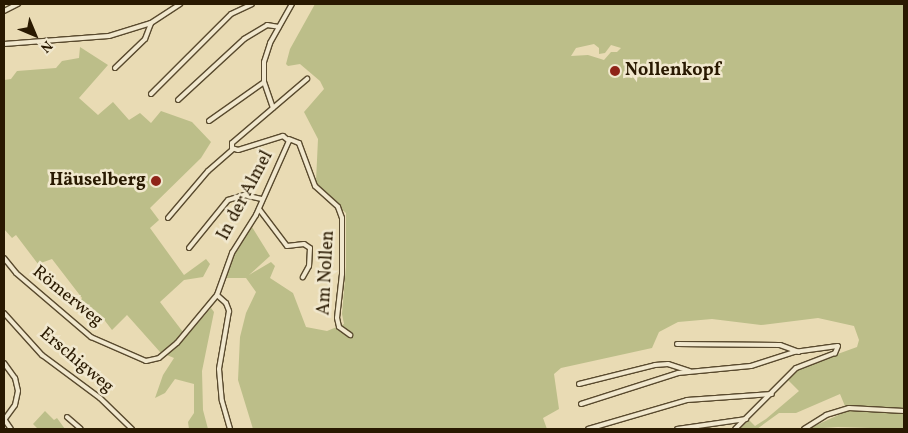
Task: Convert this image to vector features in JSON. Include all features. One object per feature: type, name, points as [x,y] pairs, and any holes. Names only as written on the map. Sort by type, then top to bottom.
[{"type":"street","points":[[4,11],[18,4]]},
{"type":"street","points":[[4,44],[102,37],[151,23],[180,4]]},
{"type":"street","points":[[151,94],[231,14],[252,4]]},
{"type":"street","points":[[273,108],[264,82],[265,55],[292,4]]},
{"type":"street","points":[[115,68],[146,38],[151,23]]},
{"type":"street","points":[[178,100],[244,40],[267,25],[279,26]]},
{"type":"street","name":"In der Almel","points":[[217,295],[232,253],[259,209],[289,139],[283,136],[247,148],[233,149],[234,141],[307,79]]},
{"type":"street","points":[[209,121],[264,82]]},
{"type":"street","name":"Am Nollen","points":[[289,139],[299,143],[315,186],[335,204],[342,218],[342,274],[337,318],[339,327],[350,335]]},
{"type":"street","points":[[168,218],[208,171],[233,149]]},
{"type":"street","points":[[189,248],[228,200],[244,195],[262,199]]},
{"type":"street","points":[[259,209],[288,247],[304,244],[310,248],[309,266],[303,277]]},
{"type":"street","name":"Römerweg","points":[[4,258],[16,273],[86,333],[146,361],[170,350],[217,295]]},
{"type":"street","points":[[217,295],[226,304],[228,312],[219,369],[222,401],[230,429]]},
{"type":"street","name":"Erschigweg","points":[[4,313],[42,355],[100,398],[132,429]]},
{"type":"street","points":[[678,344],[780,345],[799,352]]},
{"type":"street","points":[[581,404],[690,371],[751,366],[799,352],[835,345],[839,347],[838,351],[800,365],[734,429]]},
{"type":"street","points":[[4,363],[15,378],[18,391],[15,405],[4,420],[11,429]]},
{"type":"street","points":[[579,384],[655,365],[675,366],[690,371]]},
{"type":"street","points":[[588,429],[686,400],[772,394]]},
{"type":"street","points":[[804,429],[826,415],[849,408],[904,411]]},
{"type":"street","points":[[67,417],[81,429]]},
{"type":"street","points":[[677,429],[746,419]]},
{"type":"green space","points":[[315,4],[904,4],[904,429],[838,427],[808,429],[847,411],[840,394],[796,413],[779,413],[757,429],[738,429],[749,420],[755,426],[799,391],[788,380],[799,368],[857,347],[859,340],[854,326],[818,318],[761,325],[712,319],[678,322],[659,332],[652,348],[561,368],[554,374],[559,409],[543,418],[547,429],[253,429],[238,380],[240,337],[246,313],[256,292],[246,278],[226,278],[235,254],[252,227],[270,256],[249,275],[271,262],[275,266],[270,278],[293,293],[306,327],[327,331],[344,324],[342,314],[346,267],[346,213],[321,191],[316,181],[318,139],[304,112],[324,89],[320,81],[300,64],[288,66],[286,64],[290,49]],"holes":[[[594,44],[599,48],[599,54],[605,53],[611,45],[621,48],[617,52],[611,52],[604,60],[588,55],[571,56],[576,48]]]},
{"type":"green space","points":[[80,47],[108,65],[79,98],[98,115],[113,102],[129,120],[140,113],[151,123],[161,111],[192,122],[211,142],[201,158],[150,208],[159,220],[150,228],[184,275],[206,259],[210,264],[203,277],[184,280],[160,302],[186,336],[211,308],[214,312],[202,371],[203,410],[208,429],[189,429],[188,422],[194,413],[194,384],[175,379],[165,393],[155,398],[163,375],[174,358],[160,352],[127,315],[112,330],[102,317],[96,322],[79,302],[82,298],[52,259],[38,264],[16,235],[12,238],[4,229],[4,80],[11,79],[17,71],[56,68],[62,61],[79,58]]},
{"type":"green space","points":[[45,411],[54,420],[57,418],[65,429],[38,429],[33,424]]},
{"type":"place","name":"Nollenkopf","points":[[615,71]]},
{"type":"place","name":"Häuselberg","points":[[156,181]]}]
